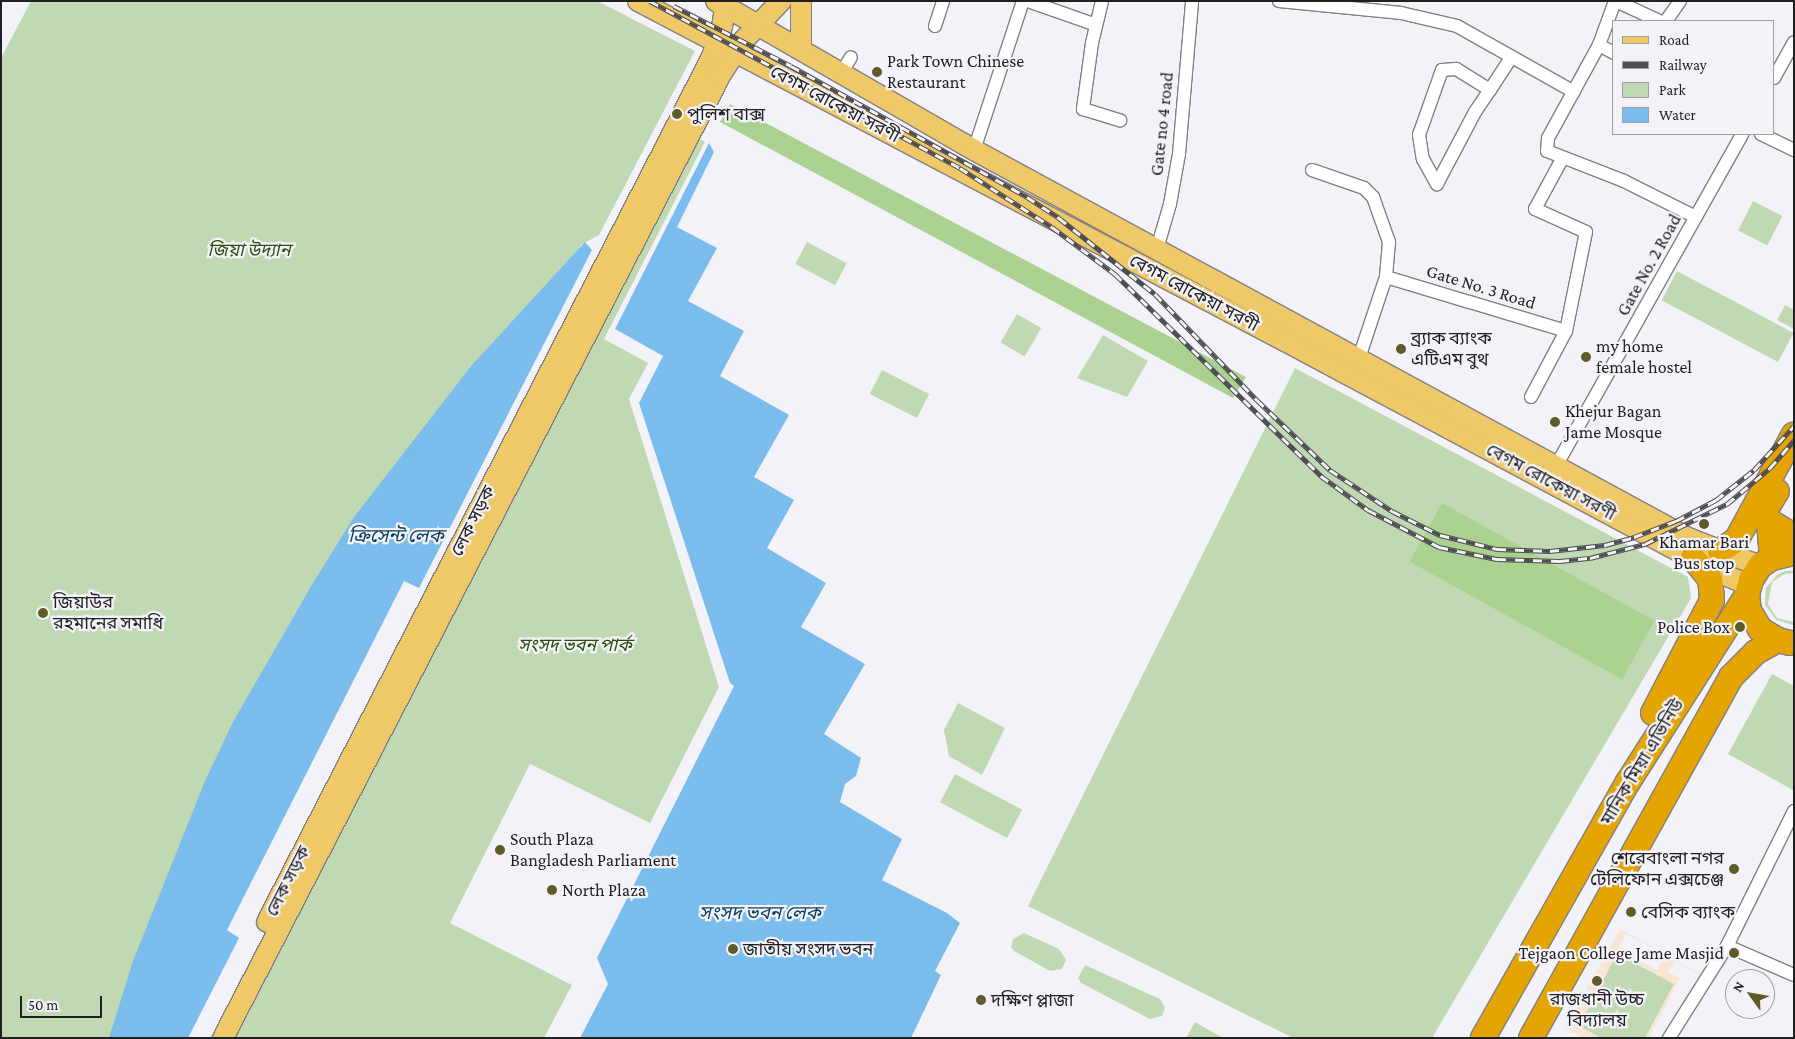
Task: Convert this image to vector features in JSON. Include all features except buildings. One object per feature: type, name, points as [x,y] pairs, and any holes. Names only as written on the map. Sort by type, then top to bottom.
[{"type":"highway","points":[[1720,551],[1737,539],[1794,434]]},
{"type":"highway","points":[[1788,644],[1764,633],[1754,621],[1764,571],[1769,521],[1765,511],[1794,461]]},
{"type":"highway","points":[[1769,521],[1794,536]]},
{"type":"highway","points":[[1628,782],[1632,753],[1712,600],[1710,579],[1693,558]]},
{"type":"highway","name":"মানিক মিয়া এভিনিউ","points":[[1483,1038],[1628,782],[1764,571]]},
{"type":"highway","name":"মানিক মিয়া এভিনিউ","points":[[1531,1038],[1731,677],[1756,652],[1788,644]]},
{"type":"main road","name":"বেগম রোকেয়া সরণী","points":[[638,1],[727,46],[1693,558],[1764,571]]},
{"type":"main road","points":[[223,1038],[727,46],[758,26],[781,1]]},
{"type":"main road","points":[[801,1],[801,50]]},
{"type":"main road","name":"বেগম রোকেয়া সরণী","points":[[722,3],[801,50],[847,64],[974,150],[1686,537],[1764,571]]},
{"type":"main road","name":"লেক সড়ক","points":[[209,1038],[727,46],[722,3]]},
{"type":"street","points":[[935,26],[943,1]]},
{"type":"street","points":[[974,150],[1023,1]]},
{"type":"street","points":[[1028,1],[1096,24]]},
{"type":"street","points":[[1102,1],[1096,24],[1083,110],[1120,120]]},
{"type":"street","name":"Gate no 4 road","points":[[1157,249],[1170,204],[1179,154],[1192,1]]},
{"type":"street","points":[[1279,1],[1401,12],[1457,26],[1574,92]]},
{"type":"street","points":[[1656,20],[1615,1],[1599,45],[1547,144],[1547,151],[1562,159],[1624,181],[1696,217]]},
{"type":"street","points":[[1667,20],[1680,1]]},
{"type":"street","points":[[1775,75],[1794,42]]},
{"type":"street","points":[[1599,45],[1612,52]]},
{"type":"street","points":[[1490,90],[1456,69],[1442,70],[1420,135],[1423,158],[1437,184],[1475,112],[1490,90],[1511,58]]},
{"type":"street","name":"Gate No. 2 Road","points":[[1556,466],[1741,135]]},
{"type":"street","points":[[1763,135],[1794,150]]},
{"type":"street","points":[[1531,397],[1566,331],[1586,232],[1536,210],[1562,159]]},
{"type":"street","points":[[1312,170],[1364,188],[1373,198],[1389,242],[1386,277],[1359,358]]},
{"type":"street","name":"Gate No. 3 Road","points":[[1386,277],[1566,331]]},
{"type":"street","points":[[1669,1038],[1727,946],[1794,811]]},
{"type":"street","points":[[1727,946],[1794,976]]},
{"type":"shaded area","points":[[1620,929],[1704,976],[1667,1038],[1700,975],[1675,961],[1668,972],[1680,978],[1649,1038],[1645,1038],[1674,984],[1579,1026],[1601,1038],[1584,1038],[1565,1028]],"holes":[[[1626,934],[1665,955],[1657,970],[1618,949]]]},
{"type":"green space","name":"জিয়া উদ্যান","points":[[31,1],[597,1],[695,51],[599,235],[581,245],[110,1038],[1,1038],[1,58]]},
{"type":"green space","points":[[730,104],[1246,377],[1233,398],[720,122]]},
{"type":"green space","name":"সংসদ ভবন পার্ক","points":[[697,137],[705,142],[604,339],[648,363],[629,399],[719,687],[650,823],[530,764],[450,923],[572,985],[544,1038],[228,1038]]},
{"type":"green space","points":[[1753,201],[1782,216],[1767,245],[1738,230]]},
{"type":"green space","points":[[807,242],[847,263],[835,285],[795,264]]},
{"type":"green space","points":[[1677,271],[1794,333],[1778,362],[1662,300]]},
{"type":"green space","points":[[1785,305],[1794,310],[1794,329],[1777,320]]},
{"type":"green space","points":[[1017,314],[1041,328],[1025,357],[1000,343]]},
{"type":"green space","points":[[1103,335],[1148,361],[1127,397],[1077,378]]},
{"type":"green space","points":[[1295,368],[1688,577],[1691,598],[1432,1038],[1293,1038],[1028,906]]},
{"type":"green space","points":[[882,370],[929,394],[917,418],[870,394]]},
{"type":"green space","points":[[1442,503],[1655,621],[1622,679],[1410,562]]},
{"type":"green space","points":[[1785,571],[1793,571],[1794,573],[1785,574],[1772,582],[1768,604],[1777,618],[1794,622],[1793,625],[1776,620],[1765,605],[1766,588],[1777,575]]},
{"type":"green space","points":[[1772,674],[1794,686],[1793,790],[1728,754]]},
{"type":"green space","points":[[958,703],[1005,728],[982,775],[949,756],[944,730]]},
{"type":"green space","points":[[955,774],[1022,810],[1007,838],[940,802]]},
{"type":"green space","points":[[1024,933],[1059,949],[1066,960],[1062,969],[1050,971],[1014,951],[1011,947],[1013,939]]},
{"type":"green space","points":[[1617,954],[1674,984],[1645,1038],[1601,1038],[1579,1026]]},
{"type":"green space","points":[[1085,965],[1160,999],[1165,1008],[1162,1016],[1150,1019],[1081,983],[1078,978]]},
{"type":"green space","points":[[1195,1022],[1223,1038],[1186,1038]]},
{"type":"water","name":"সংসদ ভবন লেক","points":[[709,143],[714,152],[677,227],[717,248],[688,301],[744,331],[720,376],[789,415],[754,477],[794,500],[767,548],[826,583],[801,627],[865,664],[824,734],[861,758],[856,776],[845,784],[840,802],[902,839],[882,880],[947,913],[960,923],[935,971],[941,975],[911,1038],[580,1038],[608,984],[597,958],[734,686],[730,683],[639,403],[663,356],[615,329]]},
{"type":"water","name":"ক্রিসেন্ট লেক","points":[[585,242],[592,250],[419,588],[404,581],[227,930],[239,938],[188,1038],[109,1038],[133,961],[205,781],[233,722],[313,583],[354,517],[472,365]]},
{"type":"railway","points":[[650,1],[960,168],[1052,227],[1115,274],[1321,476],[1368,510],[1439,547],[1497,559],[1560,561],[1590,558],[1645,544],[1727,504],[1770,468],[1794,440]]},
{"type":"railway","points":[[674,6],[791,66],[1027,197],[1059,218],[1155,294],[1257,400],[1330,470],[1392,511],[1440,535],[1497,549],[1550,551],[1605,545],[1634,537],[1676,521],[1716,500],[1754,470],[1794,426]]},
{"type":"place","name":"Park Town Chinese Restaurant","points":[[877,72]]},
{"type":"place","name":"পুলিশ বাক্স","points":[[677,114]]},
{"type":"place","name":"ব্র্যাক ব্যাংক এটিএম বুথ","points":[[1401,349]]},
{"type":"place","name":"my home female hostel","points":[[1586,357]]},
{"type":"place","name":"Khejur Bagan Jame Mosque","points":[[1555,422]]},
{"type":"place","name":"Khamar Bari Bus stop","points":[[1704,524]]},
{"type":"place","name":"জিয়াউর রহমানের সমাধি","points":[[43,613]]},
{"type":"place","name":"Police Box","points":[[1740,627]]},
{"type":"place","name":"South Plaza Bangladesh Parliament","points":[[500,850]]},
{"type":"place","name":"শেরেবাংলা নগর টেলিফোন এক্সচেঞ্জ","points":[[1734,869]]},
{"type":"place","name":"North Plaza","points":[[552,890]]},
{"type":"place","name":"বেসিক ব্যাংক","points":[[1631,912]]},
{"type":"place","name":"জাতীয় সংসদ ভবন","points":[[733,949]]},
{"type":"place","name":"Tejgaon College Jame Masjid","points":[[1734,953]]},
{"type":"place","name":"রাজধানী উচ্চ বিদ্যালয়","points":[[1597,981]]},
{"type":"place","name":"দক্ষিণ প্লাজা","points":[[981,1000]]}]
